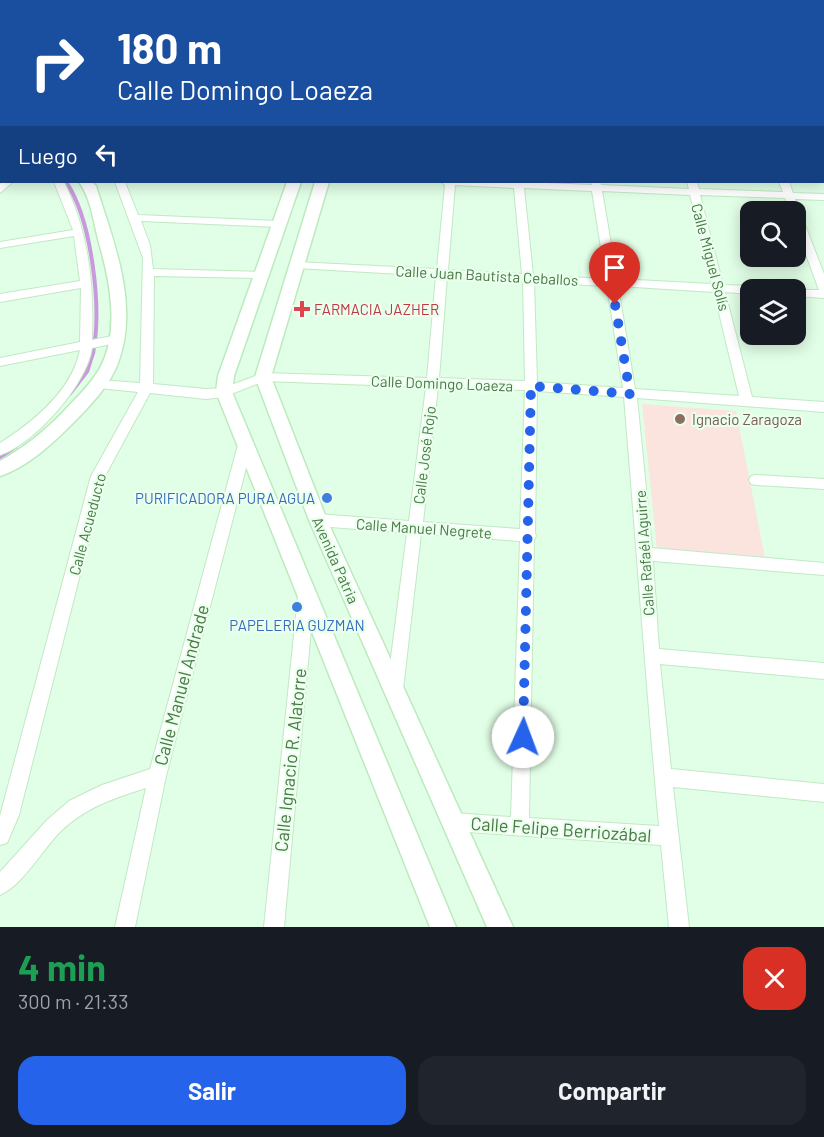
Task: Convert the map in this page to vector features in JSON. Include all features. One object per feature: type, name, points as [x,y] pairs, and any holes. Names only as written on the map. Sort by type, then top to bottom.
[{"type":"street","points":[[0,469],[62,424],[99,384],[111,362],[100,343],[87,283],[80,232],[70,202],[60,183]]},
{"type":"street","points":[[0,450],[18,437],[68,390],[82,365],[100,343],[117,303],[112,264],[88,183]]},
{"type":"street","name":"Calle Acueducto","points":[[0,836],[10,815],[98,476],[146,388],[150,272],[145,245],[120,183]]},
{"type":"street","points":[[294,183],[226,376],[224,392],[443,927]]},
{"type":"street","points":[[263,377],[322,183]]},
{"type":"street","name":"Calle José Rojo","points":[[395,691],[433,381],[448,183]]},
{"type":"street","points":[[520,826],[531,386],[528,277],[518,183],[693,187],[824,197]]},
{"type":"street","points":[[784,183],[824,292],[806,292]]},
{"type":"street","name":"Calle Rafaél Aguirre","points":[[596,184],[630,394],[645,554],[651,656],[679,927]]},
{"type":"street","name":"Calle Miguel Solís","points":[[693,187],[747,403]]},
{"type":"street","points":[[135,218],[279,224]]},
{"type":"street","points":[[0,245],[80,232]]},
{"type":"street","name":"Calle Juan Bautista Ceballos","points":[[296,266],[740,289]]},
{"type":"street","points":[[150,272],[262,274]]},
{"type":"street","points":[[0,298],[87,283]]},
{"type":"street","points":[[0,362],[100,343]]},
{"type":"street","name":"Calle Domingo Loaeza","points":[[99,384],[206,394],[224,392],[263,377],[433,381],[824,407]]},
{"type":"street","name":"Avenida Patria","points":[[263,377],[318,520],[500,927]]},
{"type":"street","name":"Calle Manuel Andrade","points":[[125,927],[157,776],[245,445]]},
{"type":"street","points":[[756,480],[824,484]]},
{"type":"street","name":"Calle Manuel Negrete","points":[[318,520],[529,536]]},
{"type":"street","points":[[645,554],[824,569]]},
{"type":"street","name":"Calle Ignacio R. Alatorre","points":[[274,927],[306,594]]},
{"type":"street","points":[[651,656],[824,671]]},
{"type":"street","points":[[0,885],[55,825],[69,813],[98,795],[157,776]]},
{"type":"street","points":[[663,777],[824,793]]},
{"type":"street","name":"Calle Felipe Berriozábal","points":[[453,822],[670,836]]},
{"type":"street","points":[[429,893],[430,927]]},
{"type":"shaded area","points":[[642,404],[736,411],[765,558],[657,549]]},
{"type":"waterway","points":[[67,183],[82,218],[93,265],[96,313],[93,353]]},
{"type":"waterway","points":[[70,393],[87,371],[93,352]]},
{"type":"waterway","points":[[0,457],[15,447]]},
{"type":"place","name":"FARMACIA JAZHER","points":[[302,309]]},
{"type":"place","name":"Ignacio Zaragoza","points":[[680,419]]},
{"type":"place","name":"PURIFICADORA PURA AGUA","points":[[327,498]]},
{"type":"place","name":"PAPELERIA GUZMAN","points":[[297,607]]},
{"type":"route","points":[[523,737],[531,386],[630,394],[615,304]]}]
